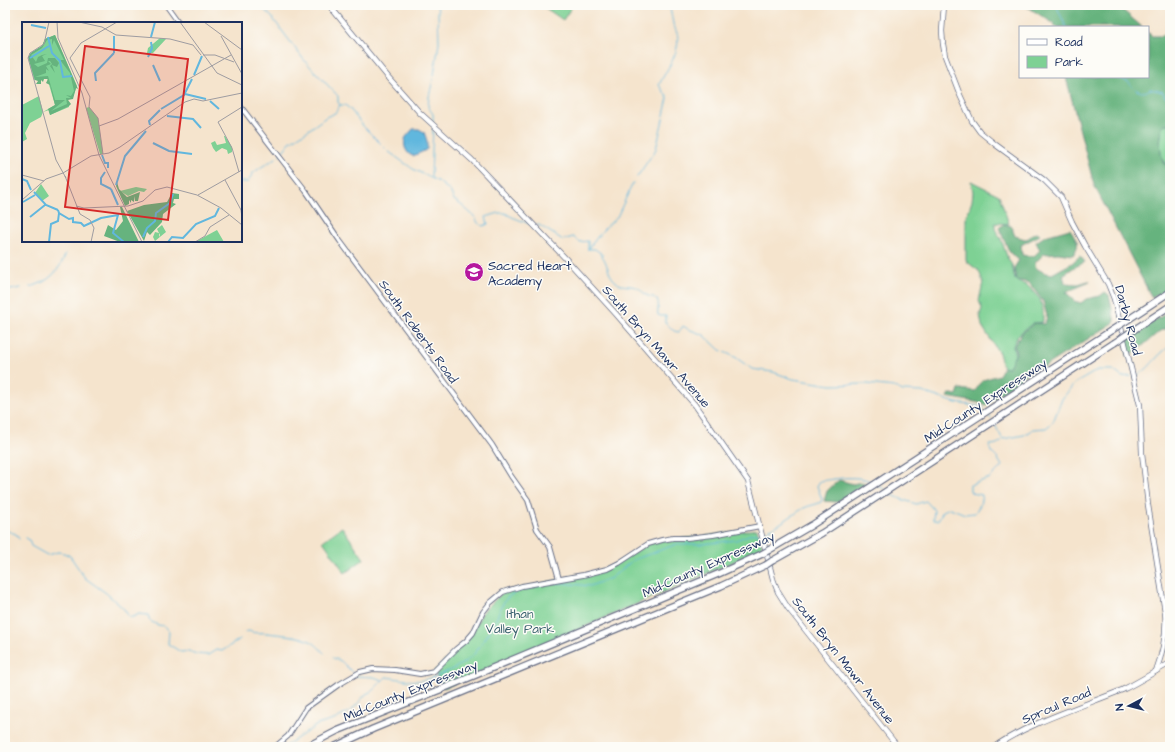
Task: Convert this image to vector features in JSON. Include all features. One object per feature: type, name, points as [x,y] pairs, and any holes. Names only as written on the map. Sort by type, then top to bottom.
[{"type":"highway","name":"Mid-County Expressway","points":[[306,747],[337,731],[718,574],[770,550],[812,525],[1170,292]]},
{"type":"highway","name":"Mid-County Expressway","points":[[334,747],[455,695],[721,586],[766,565],[816,536],[882,494],[1170,306]]},
{"type":"main road","name":"South Bryn Mawr Avenue","points":[[329,5],[388,77],[420,113],[472,160],[616,314],[695,405],[748,481],[773,579],[778,592],[788,608],[898,747]]},
{"type":"main road","name":"Darby Road","points":[[944,5],[942,31],[945,56],[972,121],[980,132],[1044,180],[1060,197],[1074,226],[1108,284],[1114,299],[1140,405],[1142,453],[1148,505],[1165,612],[1166,625],[1162,654],[1156,671]]},
{"type":"main road","points":[[1162,654],[1166,660],[1170,662]]},
{"type":"main road","name":"Sproul Road","points":[[994,747],[1017,733],[1124,689],[1170,662]]},
{"type":"street","points":[[166,5],[179,22]]},
{"type":"street","name":"South Roberts Road","points":[[242,108],[306,191],[340,241],[492,445],[528,500],[538,529],[550,547],[559,579]]},
{"type":"street","points":[[275,747],[288,736],[306,708],[357,673],[366,669],[396,670],[420,674],[434,671],[473,633],[483,612],[490,603],[503,592],[522,586],[607,569],[648,544],[662,540],[761,530]]},
{"type":"green space","points":[[541,5],[573,5],[563,20]]},
{"type":"green space","points":[[1024,5],[1117,5],[1141,26],[1054,26],[1053,23]]},
{"type":"green space","points":[[1149,33],[1152,36],[1162,36],[1165,33],[1170,33],[1170,124],[1164,124],[1162,126],[1160,143],[1164,164],[1170,163],[1170,287],[1152,298],[1094,185],[1066,78],[1149,78]]},
{"type":"green space","points":[[1164,124],[1170,124],[1170,163],[1165,164],[1161,154],[1160,143],[1162,126]]},
{"type":"green space","points":[[971,181],[999,195],[1009,224],[995,223],[995,229],[1012,265],[1015,280],[1028,286],[1040,299],[1043,310],[1043,322],[1033,323],[1018,335],[1013,346],[1015,355],[1009,367],[1003,368],[999,353],[982,326],[980,315],[982,308],[979,301],[983,282],[979,271],[966,261],[966,218],[972,201],[973,192]]},
{"type":"green space","points":[[1004,224],[1011,226],[1015,236],[1025,239],[1029,238],[1032,234],[1039,233],[1040,235],[1021,245],[1022,255],[1028,256],[1034,256],[1040,250],[1036,242],[1045,236],[1070,229],[1077,242],[1077,248],[1073,255],[1058,253],[1044,254],[1035,263],[1036,268],[1045,273],[1052,274],[1072,263],[1080,256],[1085,262],[1063,275],[1065,283],[1078,284],[1088,281],[1090,282],[1066,292],[1074,301],[1081,303],[1086,299],[1100,296],[1105,292],[1109,295],[1115,322],[1042,368],[1036,367],[986,406],[981,403],[947,397],[949,394],[957,395],[959,389],[975,391],[983,380],[999,375],[1003,368],[1009,367],[1016,353],[1014,346],[1021,334],[1034,323],[1045,324],[1047,316],[1043,301],[1029,283],[1016,280],[1014,268],[1019,260],[1010,253],[999,228]]},
{"type":"green space","points":[[1170,311],[1170,327],[1160,331],[1128,358],[1124,340]]},
{"type":"green space","points":[[839,480],[853,484],[861,482],[867,484],[837,502],[824,501],[827,491]]},
{"type":"green space","points":[[342,527],[364,559],[345,573],[323,541]]},
{"type":"green space","name":"Ithan Valley Park","points":[[757,529],[762,547],[756,552],[444,688],[434,671],[466,641],[483,612],[503,592],[607,569],[648,544],[662,540],[699,537]]},
{"type":"water","points":[[413,129],[419,129],[424,132],[427,141],[427,149],[413,156],[408,153],[404,143],[406,137]]},
{"type":"waterway","points":[[262,5],[261,7],[271,16],[304,60],[338,96],[338,102],[340,105]]},
{"type":"waterway","points":[[433,122],[433,114],[428,107],[439,43],[437,5]]},
{"type":"waterway","points":[[637,177],[656,149],[668,98],[659,85],[674,57],[678,39],[669,5]]},
{"type":"waterway","points":[[1056,5],[1066,26]]},
{"type":"waterway","points":[[1120,78],[1129,82],[1138,91],[1144,92],[1150,89],[1163,92],[1165,97],[1170,98]]},
{"type":"waterway","points":[[280,155],[290,142],[326,117],[335,113],[340,105]]},
{"type":"waterway","points":[[341,105],[345,105],[350,109],[364,127],[385,148]]},
{"type":"waterway","points":[[431,177],[433,128]]},
{"type":"waterway","points":[[389,152],[413,169],[439,182],[450,191],[454,200],[475,217],[478,223],[483,226],[488,224],[486,217],[499,213],[505,213],[530,224]]},
{"type":"waterway","points":[[242,182],[248,182],[253,173],[276,158]]},
{"type":"waterway","points":[[588,249],[603,230],[617,217],[633,183]]},
{"type":"waterway","points":[[537,225],[563,240],[573,237],[580,242],[588,241],[588,249]]},
{"type":"waterway","points":[[588,249],[595,249],[602,254],[610,275],[617,283],[633,286],[640,289],[646,295],[656,299],[658,302],[658,315],[666,316],[666,323],[674,331],[679,332],[683,326],[704,335],[720,350],[735,357],[752,369],[773,372],[793,379],[831,385],[867,384],[894,387],[903,391],[922,392],[956,403],[983,407],[984,409]]},
{"type":"waterway","points":[[30,287],[43,282],[57,271],[66,253]]},
{"type":"waterway","points":[[5,291],[21,288]]},
{"type":"waterway","points":[[1134,376],[1144,371],[1161,353],[1170,347]]},
{"type":"waterway","points":[[888,493],[916,504],[926,501],[934,510],[933,520],[938,520],[943,511],[950,508],[965,514],[975,513],[980,505],[982,495],[972,493],[970,491],[970,485],[990,478],[1002,466],[991,452],[989,445],[997,444],[1003,439],[1024,435],[1033,429],[1046,428],[1053,422],[1062,399],[1074,384],[1098,370],[1113,370],[1122,377],[1131,376]]},
{"type":"waterway","points":[[987,413],[991,419]]},
{"type":"waterway","points":[[994,423],[1002,438]]},
{"type":"waterway","points":[[763,532],[804,508],[821,502],[822,499],[817,486],[820,481],[840,478],[860,478],[872,482]]},
{"type":"waterway","points":[[877,485],[884,489]]},
{"type":"waterway","points":[[5,530],[16,534],[19,539]]},
{"type":"waterway","points":[[549,583],[590,586],[611,578],[633,560],[677,544],[702,544],[736,540],[751,534],[760,533]]},
{"type":"waterway","points":[[26,538],[29,540],[31,546],[47,555],[58,552],[70,556],[85,578],[106,593],[124,609],[129,617],[139,614],[148,615],[150,621],[164,626],[169,632],[168,644],[181,652],[189,651],[196,654],[208,655],[216,650],[222,651],[240,639]]},
{"type":"waterway","points":[[284,747],[317,725],[334,720],[351,711],[366,694],[372,691],[386,677],[413,681],[423,680],[445,672],[465,662],[482,644],[507,598],[520,591],[544,584]]},
{"type":"waterway","points":[[245,632],[249,631],[302,638],[314,643],[324,653]]},
{"type":"waterway","points":[[333,658],[341,661],[353,673]]},
{"type":"waterway","points":[[356,676],[374,677],[382,680]]},
{"type":"place","name":"Sacred Heart Academy","points":[[474,272]]}]
